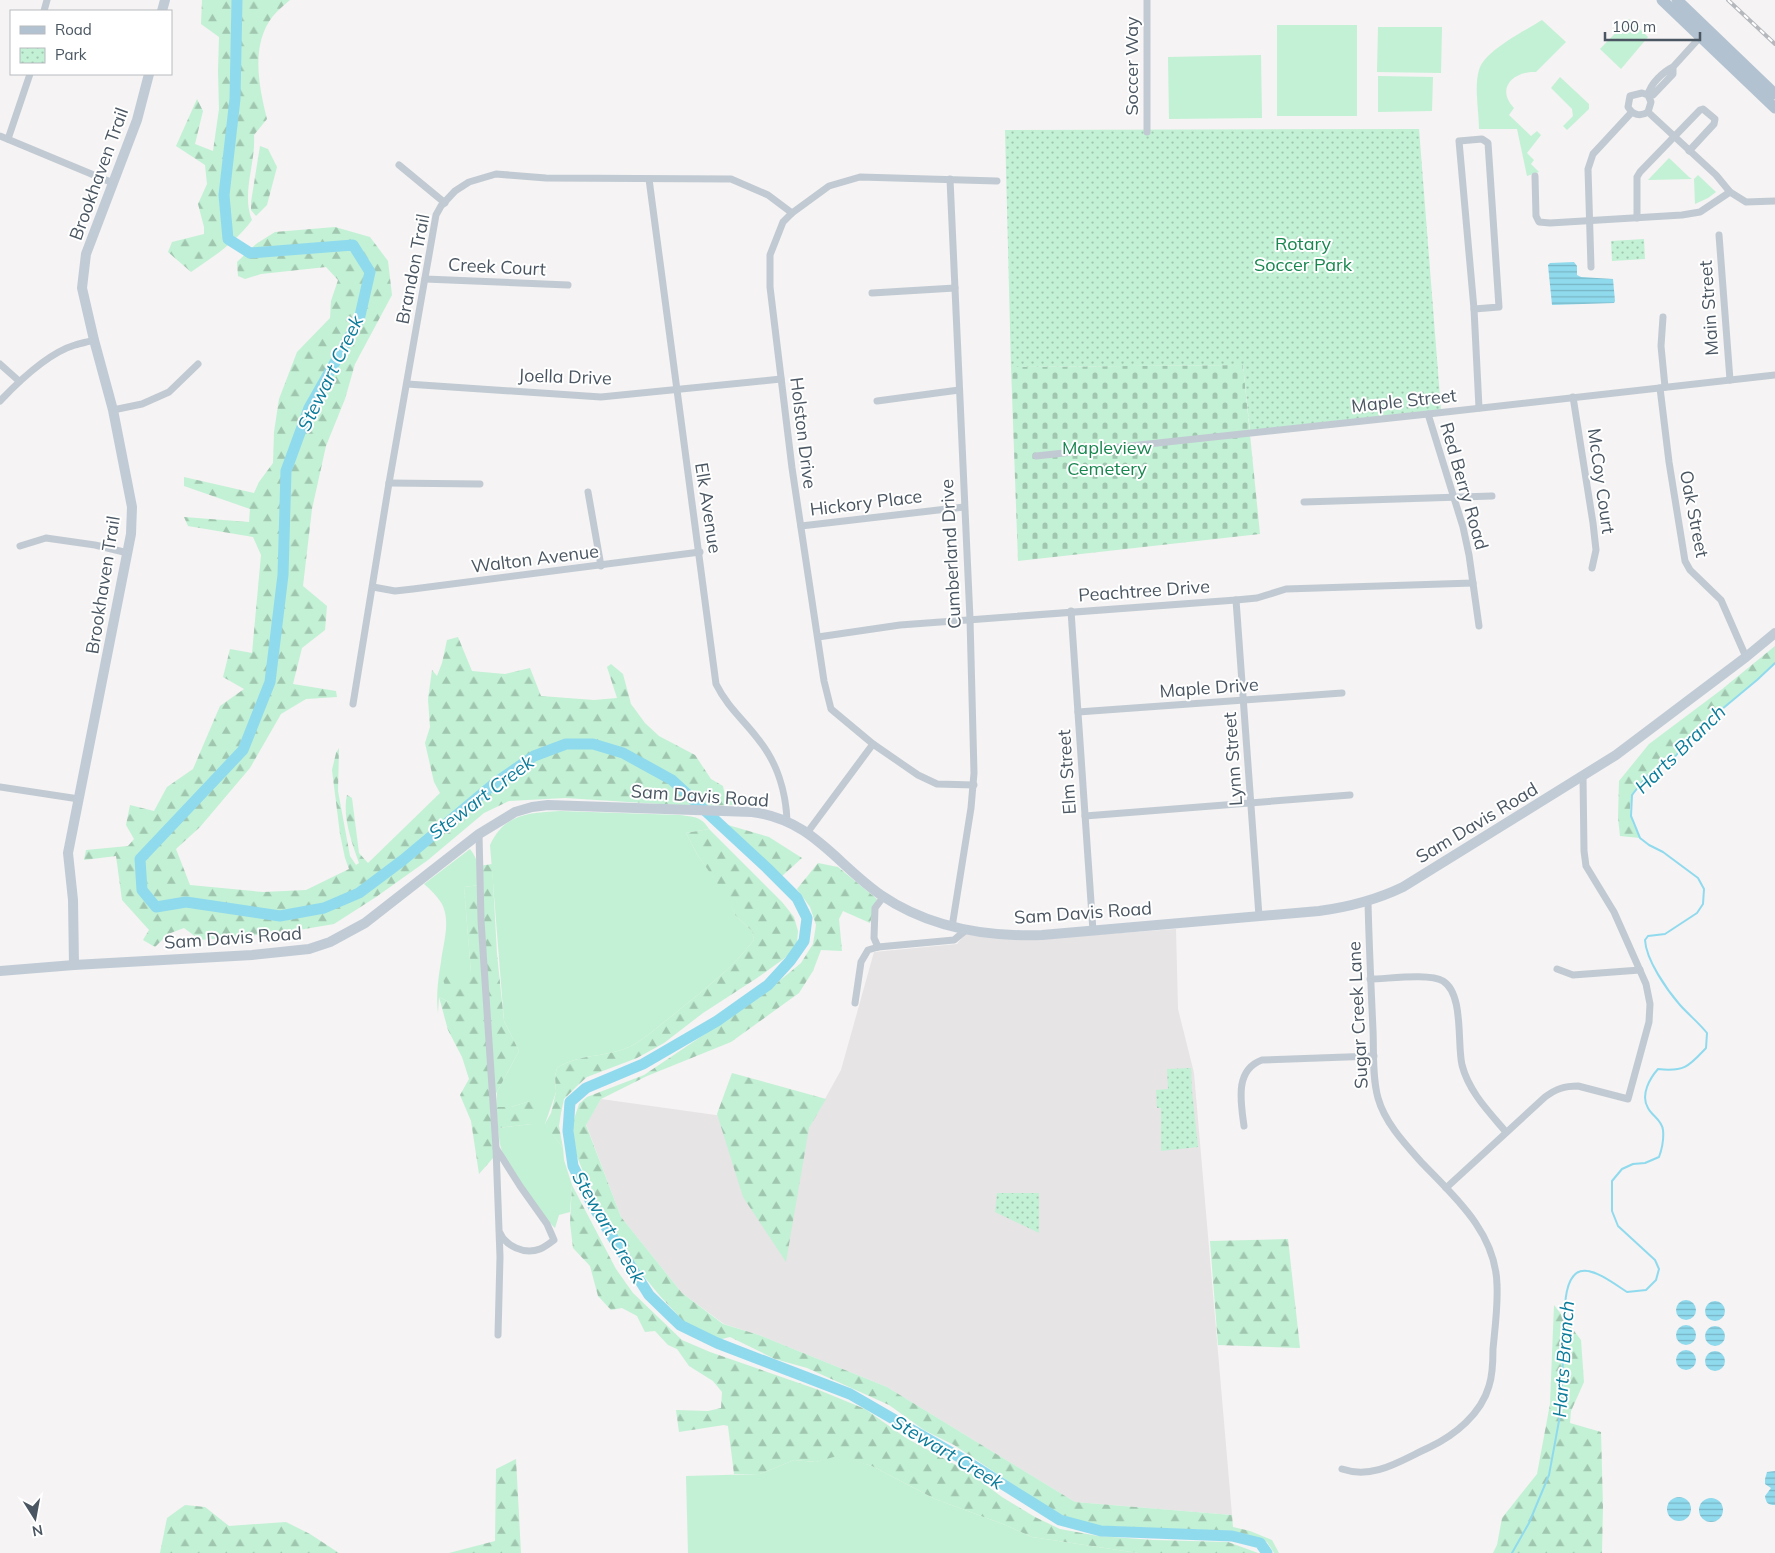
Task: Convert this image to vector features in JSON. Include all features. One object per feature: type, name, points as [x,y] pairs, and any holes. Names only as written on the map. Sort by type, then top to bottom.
[{"type":"main road","points":[[1662,0],[1775,94]]},
{"type":"main road","points":[[1677,0],[1704,33],[1775,108]]},
{"type":"street","name":"Soccer Way","points":[[1147,0],[1147,132]]},
{"type":"street","points":[[1648,112],[1651,102],[1648,94],[1649,89],[1667,70],[1673,67],[1704,33]]},
{"type":"street","points":[[8,139],[30,75]]},
{"type":"street","name":"Brookhaven Trail","points":[[74,965],[68,853],[128,552],[132,507],[113,410],[82,288],[86,254],[137,120],[149,75]]},
{"type":"street","points":[[1648,94],[1642,93],[1630,96],[1628,107],[1631,113],[1638,115],[1648,112]]},
{"type":"street","points":[[1637,218],[1637,177],[1703,109],[1715,119],[1714,124],[1688,151]]},
{"type":"street","points":[[1648,112],[1716,175],[1730,192],[1746,202],[1775,201]]},
{"type":"street","points":[[1591,267],[1588,169],[1593,154],[1631,113]]},
{"type":"street","points":[[0,136],[113,183]]},
{"type":"street","points":[[1474,309],[1499,307],[1488,143],[1482,139],[1459,141],[1474,309],[1479,408]]},
{"type":"street","points":[[399,165],[444,203]]},
{"type":"street","name":"Brandon Trail","points":[[353,704],[436,215],[444,203],[455,191],[469,182],[496,174],[546,178],[731,180],[768,195],[792,213]]},
{"type":"street","points":[[1535,176],[1536,216],[1540,222],[1550,223],[1682,215],[1700,212],[1730,192]]},
{"type":"street","name":"Holston Drive","points":[[974,785],[930,782],[873,744],[831,709],[824,680],[781,378],[770,287],[770,255],[783,222],[792,213],[829,186],[860,177],[997,181]]},
{"type":"street","name":"Elk Avenue","points":[[649,179],[716,684],[724,700],[759,739],[770,755],[785,794],[787,821]]},
{"type":"street","name":"Cumberland Drive","points":[[950,179],[970,619],[974,773],[974,785],[952,926]]},
{"type":"street","name":"Main Street","points":[[1719,235],[1730,380]]},
{"type":"street","name":"Creek Court","points":[[425,278],[568,285]]},
{"type":"street","points":[[872,293],[955,288]]},
{"type":"street","name":"Oak Street","points":[[1663,317],[1661,346],[1669,462],[1685,561],[1690,570],[1721,600],[1746,657]]},
{"type":"street","points":[[0,401],[19,382],[60,352],[74,345],[94,340]]},
{"type":"street","points":[[0,364],[19,382]]},
{"type":"street","points":[[113,410],[142,404],[169,392],[198,364]]},
{"type":"street","name":"Maple Street","points":[[1036,456],[1775,375]]},
{"type":"street","name":"Joella Drive","points":[[407,384],[601,397],[781,378]]},
{"type":"street","points":[[877,401],[959,390]]},
{"type":"street","name":"McCoy Court","points":[[1573,397],[1596,550],[1592,568]]},
{"type":"street","name":"Red Berry Road","points":[[1428,414],[1455,498],[1466,540],[1479,626]]},
{"type":"street","points":[[389,483],[480,484]]},
{"type":"street","points":[[588,492],[601,566]]},
{"type":"street","points":[[1304,502],[1492,496]]},
{"type":"street","name":"Hickory Place","points":[[801,526],[964,507]]},
{"type":"street","points":[[20,546],[46,538],[128,552]]},
{"type":"street","name":"Walton Avenue","points":[[373,587],[395,591],[700,552]]},
{"type":"street","name":"Peachtree Drive","points":[[818,637],[900,624],[1257,598],[1286,589],[1473,583]]},
{"type":"street","name":"Lynn Street","points":[[1236,600],[1259,916]]},
{"type":"street","name":"Elm Street","points":[[1071,611],[1093,931]]},
{"type":"street","name":"Sam Davis Road","points":[[0,971],[289,952],[309,949],[330,942],[365,923],[479,834],[515,812],[548,805],[743,812],[757,813],[787,821],[820,842],[884,896],[917,915],[966,930],[1021,936],[1093,931],[1319,911],[1368,902],[1403,886],[1583,777],[1634,743],[1775,633]]},
{"type":"street","name":"Maple Drive","points":[[1078,712],[1342,694]]},
{"type":"street","points":[[807,833],[873,744]]},
{"type":"street","points":[[1446,1188],[1545,1098],[1563,1087],[1588,1088],[1628,1099],[1650,1014],[1648,993],[1640,970],[1610,903],[1586,866],[1583,777]]},
{"type":"street","points":[[0,788],[79,799]]},
{"type":"street","points":[[1085,816],[1350,795]]},
{"type":"street","points":[[479,834],[481,920],[496,1148],[499,1231],[498,1335]]},
{"type":"street","points":[[878,947],[874,938],[875,908],[884,896]]},
{"type":"street","name":"Sugar Creek Lane","points":[[1342,1469],[1353,1473],[1370,1473],[1388,1467],[1436,1444],[1472,1416],[1489,1389],[1497,1295],[1496,1272],[1488,1245],[1480,1229],[1469,1213],[1406,1146],[1386,1115],[1378,1096],[1370,979],[1368,902]]},
{"type":"street","points":[[856,1003],[861,962],[868,950],[878,947],[954,940],[966,930]]},
{"type":"street","points":[[1557,969],[1572,975],[1640,970]]},
{"type":"street","points":[[1370,979],[1425,977],[1436,978],[1449,986],[1455,997],[1462,1066],[1468,1082],[1479,1100],[1506,1132]]},
{"type":"street","points":[[1244,1126],[1241,1099],[1242,1080],[1249,1067],[1255,1063],[1262,1060],[1374,1056]]},
{"type":"street","points":[[496,1148],[547,1224],[554,1240],[541,1248],[527,1251],[503,1240],[499,1231]]},
{"type":"shaded area","points":[[1176,929],[1178,1009],[1194,1073],[1232,1515],[1075,1502],[887,1387],[759,1335],[724,1324],[682,1293],[621,1217],[586,1124],[601,1099],[809,1128],[841,1070],[874,952],[957,944],[965,934],[1035,939]]},
{"type":"green space","points":[[202,0],[290,0],[275,14],[266,27],[261,40],[258,66],[259,80],[267,119],[254,135],[248,189],[249,210],[252,220],[231,243],[191,272],[168,252],[172,242],[204,234],[198,204],[207,184],[205,165],[176,146],[197,99],[203,111],[195,144],[213,151],[219,109],[219,37],[201,24]]},
{"type":"green space","points":[[1629,19],[1648,37],[1621,69],[1600,49]]},
{"type":"green space","points":[[1542,20],[1566,42],[1536,72],[1528,72],[1514,78],[1507,88],[1506,94],[1514,108],[1509,115],[1531,136],[1537,131],[1541,135],[1527,153],[1534,160],[1531,164],[1539,172],[1527,176],[1517,129],[1479,129],[1478,76],[1483,63],[1497,48]]},
{"type":"green space","points":[[1277,25],[1357,25],[1357,116],[1277,116]]},
{"type":"green space","points":[[1378,27],[1442,27],[1441,73],[1377,72]]},
{"type":"green space","points":[[1261,55],[1262,118],[1169,119],[1168,57]]},
{"type":"green space","points":[[1378,76],[1433,77],[1432,111],[1378,112]]},
{"type":"green space","points":[[1560,77],[1589,104],[1589,109],[1567,130],[1563,126],[1573,116],[1572,109],[1551,88]]},
{"type":"green space","name":"Rotary Soccer Park","points":[[1419,129],[1441,410],[1250,431],[1243,365],[1011,367],[1005,130]]},
{"type":"green space","points":[[260,146],[268,149],[277,167],[267,205],[256,216],[251,210],[251,202]]},
{"type":"green space","points":[[1669,158],[1689,177],[1692,179],[1648,180]]},
{"type":"green space","points":[[1698,175],[1716,192],[1695,204],[1694,179]]},
{"type":"green space","points":[[335,227],[370,237],[388,261],[392,295],[355,364],[345,399],[326,446],[312,509],[303,586],[327,606],[325,630],[302,648],[293,684],[336,691],[337,697],[306,699],[281,714],[250,768],[200,827],[176,849],[190,885],[263,892],[306,890],[349,869],[340,834],[332,770],[339,748],[338,791],[350,856],[356,865],[359,863],[347,820],[347,795],[352,798],[359,853],[368,863],[440,793],[434,782],[425,743],[430,727],[428,699],[432,670],[437,676],[447,640],[458,637],[472,671],[505,674],[530,668],[541,696],[594,700],[617,698],[607,667],[611,664],[623,674],[631,704],[645,723],[659,736],[695,755],[711,779],[723,786],[725,796],[744,805],[692,806],[565,798],[509,801],[484,813],[428,860],[334,924],[281,933],[200,940],[184,928],[168,934],[155,947],[143,940],[149,930],[122,900],[116,856],[84,860],[86,850],[128,846],[134,839],[126,825],[130,805],[154,811],[167,787],[193,769],[220,706],[244,689],[223,677],[230,649],[252,653],[261,555],[253,537],[188,526],[184,517],[249,522],[250,509],[184,486],[184,477],[254,493],[259,482],[273,463],[274,432],[279,399],[297,352],[330,318],[331,301],[338,280],[326,267],[261,274],[245,279],[238,276],[237,262],[256,244],[275,232]]},
{"type":"green space","points":[[1644,239],[1645,259],[1612,261],[1611,241]]},
{"type":"green space","name":"Mapleview Cemetery","points":[[1243,365],[1260,534],[1018,561],[1011,367]]},
{"type":"green space","points":[[1775,646],[1775,663],[1680,744],[1676,756],[1660,765],[1638,787],[1631,801],[1630,808],[1632,822],[1640,838],[1620,836],[1618,818],[1619,781],[1649,744],[1721,690]]},
{"type":"green space","points":[[560,811],[680,815],[700,819],[709,829],[686,833],[697,854],[729,899],[735,915],[752,931],[754,940],[716,980],[638,1042],[624,1049],[575,1060],[557,1068],[555,1076],[556,1092],[545,1124],[563,1148],[564,1160],[572,1185],[570,1212],[559,1215],[555,1228],[518,1180],[505,1159],[500,1142],[498,1128],[532,1124],[530,1101],[511,1107],[496,1107],[497,1092],[519,1051],[504,1021],[490,845],[503,826],[519,817],[528,814]]},
{"type":"green space","points":[[728,825],[769,837],[802,858],[782,876]]},
{"type":"green space","points":[[709,829],[782,902],[794,917],[798,931],[797,943],[789,955],[703,1013],[664,1043],[637,1058],[587,1077],[564,1099],[559,1126],[563,1148],[553,1135],[547,1132],[545,1124],[551,1113],[556,1092],[555,1076],[557,1068],[575,1060],[624,1049],[638,1042],[716,980],[754,940],[752,931],[735,915],[728,899],[697,854],[686,833]]},
{"type":"green space","points":[[470,849],[477,862],[480,885],[464,887],[471,973],[451,1003],[439,997],[438,1013],[439,975],[446,933],[446,918],[442,904],[424,884]]},
{"type":"green space","points":[[818,863],[838,867],[877,899],[870,923],[843,911],[839,919],[842,951],[821,950],[813,971],[799,993],[731,1042],[647,1076],[601,1099],[586,1125],[621,1217],[682,1293],[723,1324],[759,1335],[887,1387],[1075,1502],[1232,1515],[1233,1527],[1250,1531],[1272,1540],[1279,1553],[1274,1553],[1267,1542],[1232,1531],[1099,1526],[1064,1516],[1044,1505],[954,1445],[924,1430],[889,1405],[807,1368],[775,1359],[730,1337],[718,1340],[712,1335],[686,1324],[646,1279],[598,1209],[574,1149],[573,1122],[579,1104],[587,1097],[644,1075],[760,997],[801,963],[813,944],[816,925],[810,907],[797,889]]},
{"type":"green space","points":[[492,864],[497,954],[504,1021],[519,1051],[492,1099],[496,1148],[493,1158],[479,1174],[471,1121],[460,1095],[469,1079],[462,1057],[448,1030],[439,997],[451,1003],[441,974],[471,973],[464,887],[480,885],[479,866]]},
{"type":"green space","points":[[1191,1068],[1198,1147],[1161,1151],[1161,1108],[1157,1108],[1156,1090],[1168,1089],[1167,1069]]},
{"type":"green space","points":[[732,1073],[826,1099],[809,1128],[786,1262],[743,1197],[717,1114]]},
{"type":"green space","points":[[530,1101],[537,1104],[540,1114],[532,1124],[498,1128],[496,1107],[511,1107]]},
{"type":"green space","points":[[572,1185],[616,1269],[633,1293],[682,1340],[710,1352],[819,1390],[865,1409],[906,1438],[967,1471],[1002,1497],[1035,1517],[1060,1529],[1098,1536],[1228,1542],[1258,1553],[1138,1553],[1032,1537],[1003,1524],[935,1499],[872,1466],[837,1456],[816,1462],[794,1460],[760,1474],[734,1474],[728,1426],[679,1432],[676,1410],[708,1411],[721,1408],[722,1392],[713,1381],[689,1366],[677,1349],[668,1345],[655,1331],[645,1332],[637,1316],[622,1308],[611,1310],[598,1296],[590,1266],[573,1248],[570,1223]]},
{"type":"green space","points":[[997,1193],[1039,1193],[1039,1233],[995,1212]]},
{"type":"green space","points":[[1288,1239],[1300,1348],[1218,1345],[1210,1241]]},
{"type":"green space","points":[[1554,1305],[1581,1340],[1584,1382],[1571,1411],[1570,1423],[1601,1432],[1602,1553],[1493,1553],[1497,1545],[1502,1518],[1537,1474],[1550,1404]]},
{"type":"green space","points":[[837,1455],[872,1466],[935,1499],[1003,1524],[1032,1537],[1138,1553],[688,1553],[686,1476],[760,1474],[794,1460],[816,1462]]},
{"type":"green space","points":[[516,1459],[521,1553],[449,1553],[495,1541],[496,1469]]},
{"type":"green space","points":[[185,1505],[205,1507],[229,1526],[286,1522],[310,1534],[339,1553],[160,1553],[167,1518]]},
{"type":"water","points":[[1574,262],[1577,266],[1577,275],[1581,277],[1613,279],[1614,303],[1552,305],[1548,265],[1550,263]]},
{"type":"water","points":[[1686,1300],[1693,1303],[1696,1310],[1693,1317],[1686,1320],[1679,1317],[1676,1310],[1679,1303]]},
{"type":"water","points":[[1715,1301],[1722,1304],[1725,1311],[1722,1318],[1715,1321],[1708,1318],[1705,1311],[1708,1304]]},
{"type":"water","points":[[1686,1325],[1693,1328],[1696,1335],[1693,1342],[1686,1345],[1679,1342],[1676,1335],[1679,1328]]},
{"type":"water","points":[[1715,1326],[1722,1329],[1725,1336],[1722,1343],[1715,1346],[1708,1343],[1705,1336],[1708,1329]]},
{"type":"water","points":[[1686,1350],[1693,1353],[1696,1360],[1693,1367],[1686,1370],[1679,1367],[1676,1360],[1679,1353]]},
{"type":"water","points":[[1715,1351],[1722,1354],[1725,1361],[1722,1368],[1715,1371],[1708,1368],[1705,1361],[1708,1354]]},
{"type":"water","points":[[1775,1471],[1775,1505],[1769,1504],[1766,1500],[1765,1496],[1771,1488],[1765,1484],[1765,1479],[1767,1472]]},
{"type":"water","points":[[1679,1497],[1688,1500],[1691,1509],[1688,1518],[1679,1521],[1670,1518],[1667,1509],[1670,1500]]},
{"type":"water","points":[[1711,1498],[1720,1501],[1723,1510],[1720,1519],[1711,1522],[1702,1519],[1699,1510],[1702,1501]]},
{"type":"waterway","name":"Stewart Creek","points":[[237,0],[235,99],[224,195],[228,239],[250,253],[353,245],[370,272],[359,320],[309,408],[286,471],[283,575],[270,682],[243,750],[140,859],[142,890],[156,907],[186,902],[280,916],[324,908],[359,893],[403,860],[495,783],[534,756],[566,744],[593,744],[623,753],[672,780],[797,898],[807,918],[804,941],[790,961],[768,985],[717,1021],[643,1064],[586,1088],[570,1102],[568,1131],[573,1166],[593,1206],[649,1295],[680,1325],[717,1343],[850,1394],[966,1461],[1060,1520],[1101,1531],[1232,1536],[1260,1543],[1267,1553]]},
{"type":"waterway","name":"Harts Branch","points":[[1512,1553],[1529,1523],[1549,1475],[1561,1410],[1565,1305],[1572,1277],[1579,1272],[1596,1273],[1627,1292],[1646,1290],[1656,1280],[1659,1269],[1655,1260],[1618,1226],[1612,1211],[1612,1181],[1622,1169],[1659,1157],[1663,1141],[1662,1127],[1648,1108],[1645,1098],[1647,1087],[1655,1073],[1658,1069],[1675,1070],[1686,1066],[1706,1048],[1707,1033],[1680,1005],[1663,983],[1649,956],[1645,940],[1648,936],[1665,934],[1697,913],[1703,904],[1704,889],[1698,878],[1663,852],[1640,838],[1631,816],[1632,795],[1646,777],[1662,764],[1674,758],[1678,753],[1680,744],[1775,663]]},
{"type":"railway","points":[[1728,0],[1775,44]]}]
